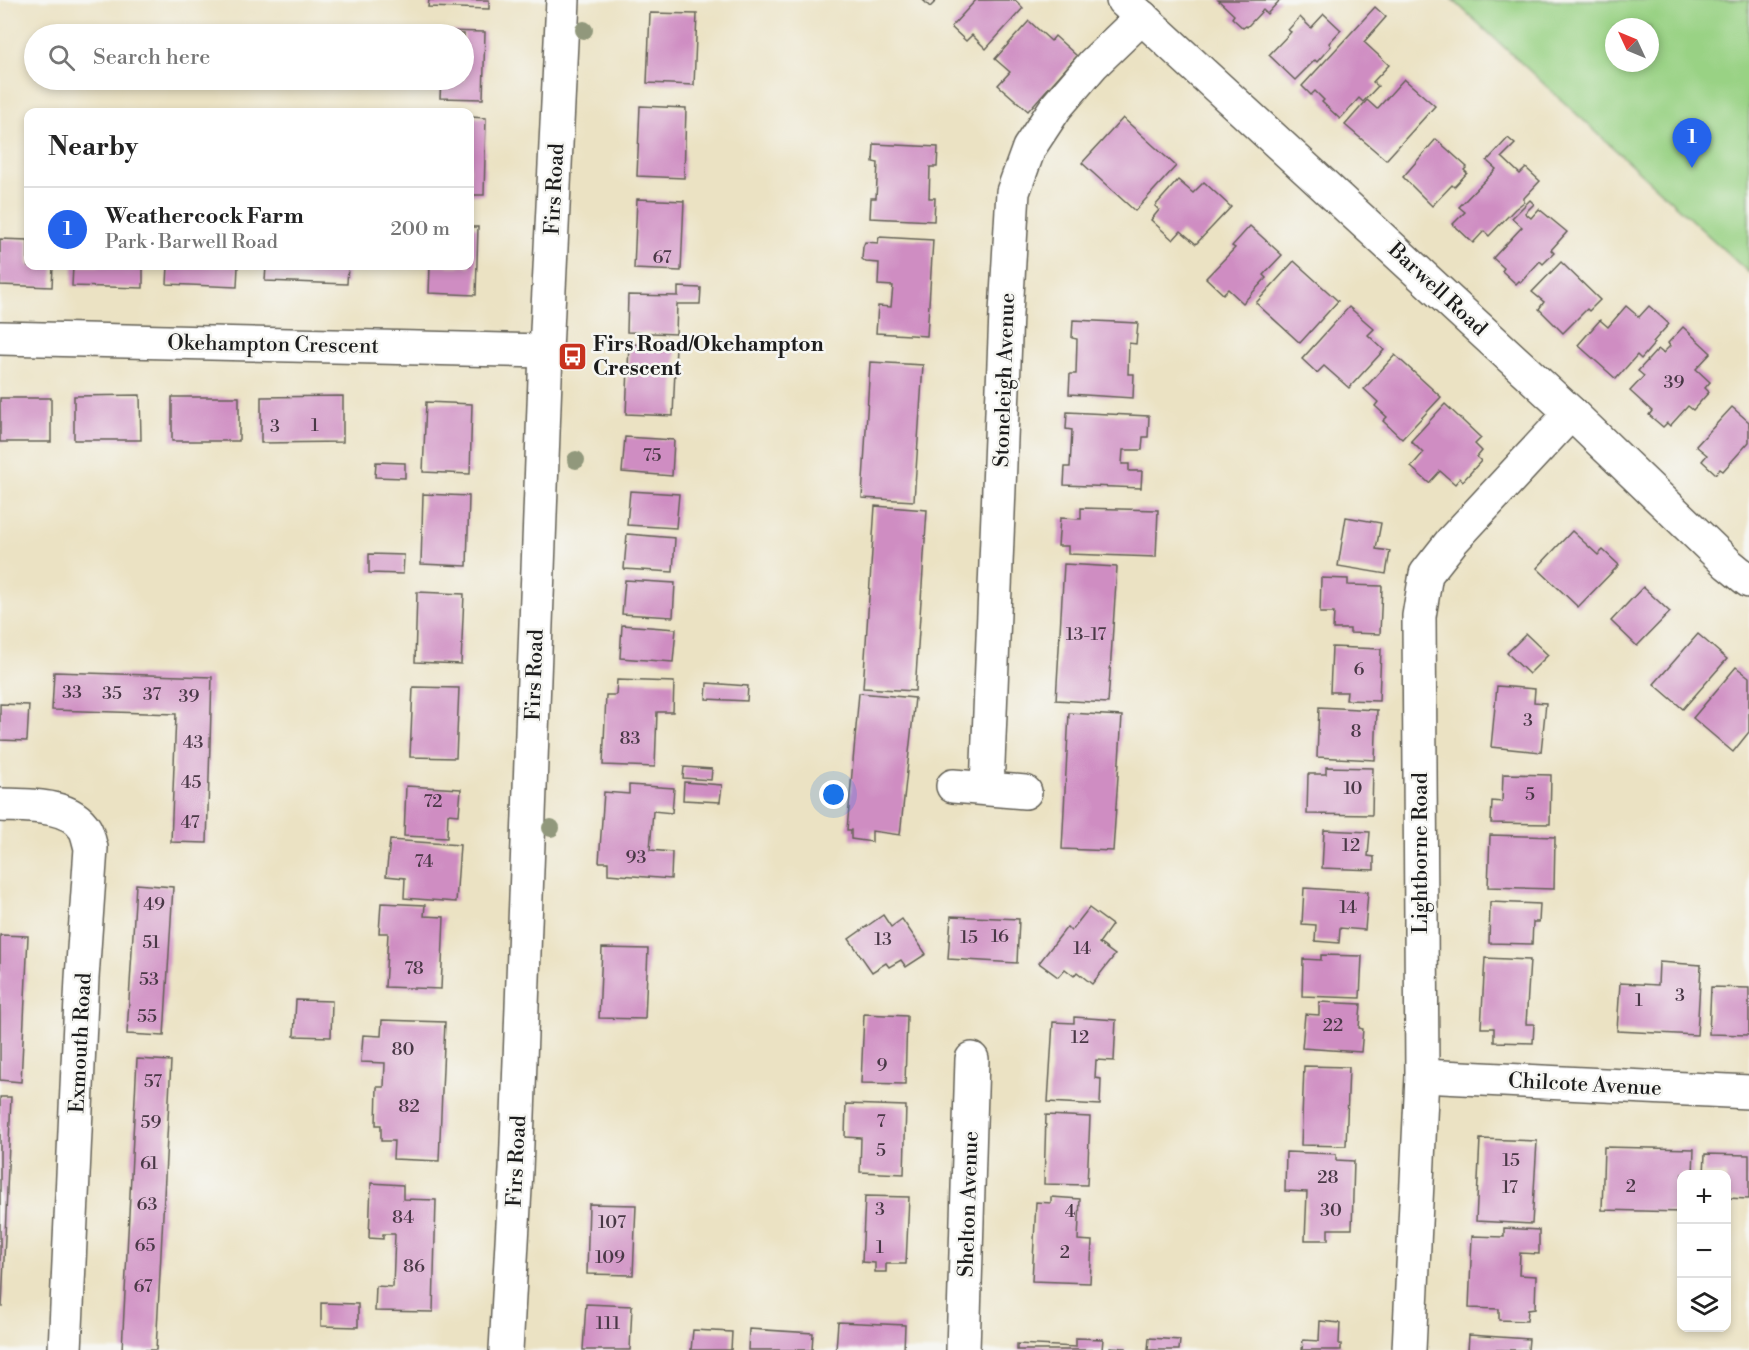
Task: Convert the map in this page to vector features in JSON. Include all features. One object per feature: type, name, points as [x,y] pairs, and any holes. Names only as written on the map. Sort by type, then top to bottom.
[{"type":"street","name":"Firs Road","points":[[506,1350],[516,1170],[546,351],[563,0]]},
{"type":"street","name":"Barwell Road","points":[[1133,9],[1571,413],[1728,564],[1749,581]]},
{"type":"street","name":"Stoneleigh Avenue","points":[[987,788],[1013,192],[1029,148],[1056,107],[1093,64],[1133,9]]},
{"type":"street","name":"Okehampton Crescent","points":[[0,338],[546,351]]},
{"type":"street","name":"Lightborne Road","points":[[1409,1350],[1422,1076],[1419,616],[1426,574],[1452,541],[1571,413]]},
{"type":"street","points":[[953,786],[1025,792]]},
{"type":"street","name":"Exmouth Road","points":[[0,805],[48,807],[74,817],[85,829],[91,848],[82,978],[65,1350]]},
{"type":"street","name":"Shelton Avenue","points":[[963,1350],[972,1059]]},
{"type":"street","name":"Chilcote Avenue","points":[[1422,1076],[1749,1092]]},
{"type":"green space","points":[[1453,0],[1749,0],[1749,273]]},
{"type":"building","points":[[429,0],[489,0],[489,9],[428,7]]},
{"type":"building","points":[[923,0],[937,0],[930,7]]},
{"type":"building","points":[[976,0],[1015,0],[1023,8],[986,49],[972,35],[966,41],[951,27]]},
{"type":"building","points":[[1218,0],[1280,0],[1267,14],[1263,10],[1247,27],[1243,28],[1232,18],[1234,15]]},
{"type":"building","points":[[1375,7],[1386,17],[1364,42],[1389,65],[1373,82],[1378,86],[1363,102],[1359,98],[1340,119],[1322,102],[1324,100],[1315,91],[1311,95],[1302,86]]},
{"type":"building","points":[[650,13],[697,14],[694,85],[647,83]]},
{"type":"building","points":[[1324,14],[1341,30],[1317,62],[1315,60],[1295,80],[1269,55],[1291,32],[1288,30],[1300,17],[1311,28]]},
{"type":"building","points":[[1029,21],[1051,41],[1055,36],[1077,56],[1028,111],[998,85],[1010,72],[995,59]]},
{"type":"building","points":[[474,32],[485,32],[483,99],[440,98],[440,90],[474,90]]},
{"type":"building","points":[[1404,79],[1435,106],[1386,160],[1345,125],[1367,100],[1377,109]]},
{"type":"building","points":[[640,106],[686,108],[684,178],[637,176]]},
{"type":"building","points":[[474,117],[486,118],[484,195],[474,195]]},
{"type":"building","points":[[1123,118],[1176,166],[1135,211],[1082,163]]},
{"type":"building","points":[[1508,138],[1515,144],[1502,157],[1520,174],[1526,168],[1540,181],[1524,198],[1524,202],[1489,236],[1484,231],[1473,243],[1453,224],[1465,212],[1459,207],[1496,169],[1487,161]]},
{"type":"building","points":[[1436,139],[1467,167],[1464,170],[1467,173],[1432,206],[1403,177]]},
{"type":"building","points":[[874,144],[938,147],[937,167],[930,167],[929,198],[935,198],[934,221],[870,218],[871,198],[876,198],[878,163],[873,162]]},
{"type":"building","points":[[1178,180],[1193,193],[1204,182],[1231,207],[1196,244],[1181,231],[1173,240],[1151,220],[1159,210],[1155,206]]},
{"type":"building","points":[[637,199],[684,201],[681,271],[634,269]]},
{"type":"building","points":[[1530,200],[1534,204],[1525,213],[1531,218],[1539,209],[1567,232],[1551,250],[1554,253],[1543,264],[1540,261],[1521,282],[1516,284],[1502,271],[1504,268],[1493,258],[1522,227],[1512,218]]},
{"type":"building","points":[[1250,226],[1282,255],[1263,275],[1266,278],[1243,303],[1228,289],[1223,294],[1206,278],[1235,248],[1232,246]]},
{"type":"building","points":[[474,227],[478,227],[476,295],[429,293],[430,270],[474,270]]},
{"type":"building","points":[[879,237],[933,240],[927,336],[876,333],[878,306],[891,307],[893,286],[878,285],[879,263],[866,262],[862,259],[865,242],[878,243]]},
{"type":"building","points":[[0,239],[24,240],[24,270],[53,270],[52,287],[0,285]]},
{"type":"building","points":[[1294,261],[1338,301],[1300,343],[1256,303]]},
{"type":"building","points":[[1561,262],[1600,300],[1589,311],[1587,309],[1563,333],[1539,309],[1544,302],[1532,292]]},
{"type":"building","points":[[73,270],[143,270],[143,288],[72,286]]},
{"type":"building","points":[[168,270],[238,270],[237,287],[167,284]]},
{"type":"building","points":[[266,270],[348,270],[347,284],[265,281]]},
{"type":"building","points":[[678,287],[701,288],[700,304],[677,304],[676,334],[627,332],[628,295],[678,296]]},
{"type":"building","points":[[1626,306],[1639,317],[1649,306],[1669,324],[1641,359],[1637,355],[1616,379],[1578,345],[1600,320],[1608,327]]},
{"type":"building","points":[[1349,307],[1374,329],[1368,335],[1384,350],[1349,388],[1324,366],[1317,373],[1302,359]]},
{"type":"building","points":[[1073,320],[1138,323],[1136,344],[1129,343],[1128,374],[1134,374],[1133,398],[1069,394],[1070,374],[1076,374],[1077,339],[1072,338]]},
{"type":"building","points":[[1683,327],[1711,353],[1696,369],[1710,382],[1705,388],[1709,392],[1693,410],[1688,406],[1670,426],[1667,423],[1663,427],[1649,415],[1652,411],[1630,391],[1644,376],[1638,371],[1658,349],[1663,353],[1670,346],[1668,343]]},
{"type":"building","points":[[629,344],[676,346],[673,416],[626,414]]},
{"type":"building","points":[[1395,355],[1441,397],[1402,439],[1383,421],[1387,417],[1375,406],[1378,402],[1364,389]]},
{"type":"building","points":[[870,362],[923,365],[914,501],[862,498]]},
{"type":"building","points":[[140,395],[141,440],[74,440],[74,396]]},
{"type":"building","points":[[343,396],[343,442],[261,443],[261,397]]},
{"type":"building","points":[[172,397],[239,397],[239,441],[172,441]]},
{"type":"building","points":[[0,398],[51,398],[51,442],[0,442]]},
{"type":"building","points":[[426,402],[472,404],[470,474],[423,472]]},
{"type":"building","points":[[1445,404],[1481,438],[1475,444],[1482,451],[1477,457],[1481,461],[1463,481],[1460,478],[1455,484],[1440,471],[1429,483],[1411,467],[1423,453],[1411,441]]},
{"type":"building","points":[[1732,407],[1749,422],[1749,442],[1723,471],[1720,469],[1716,474],[1702,461],[1707,455],[1696,446]]},
{"type":"building","points":[[1067,412],[1149,416],[1148,437],[1143,437],[1142,450],[1123,450],[1122,464],[1129,464],[1129,471],[1142,471],[1141,488],[1064,485],[1065,467],[1070,467],[1072,430],[1066,429]]},
{"type":"building","points":[[625,437],[674,440],[672,476],[622,472]]},
{"type":"building","points":[[376,462],[405,463],[405,478],[375,477]]},
{"type":"building","points":[[630,491],[679,494],[676,528],[627,525]]},
{"type":"building","points":[[423,494],[469,496],[467,566],[421,564]]},
{"type":"building","points":[[875,506],[927,510],[915,691],[863,688]]},
{"type":"building","points":[[1081,508],[1158,510],[1156,557],[1068,554],[1068,546],[1058,546],[1060,518],[1081,519]]},
{"type":"building","points":[[1346,517],[1381,523],[1376,549],[1390,551],[1386,574],[1338,566]]},
{"type":"building","points":[[1572,531],[1598,555],[1603,550],[1619,565],[1578,607],[1537,568]]},
{"type":"building","points":[[627,534],[675,538],[673,572],[624,569]]},
{"type":"building","points":[[369,554],[404,555],[403,574],[369,573]]},
{"type":"building","points":[[1064,564],[1117,567],[1108,703],[1056,700]]},
{"type":"building","points":[[1321,578],[1348,579],[1348,585],[1382,586],[1380,634],[1350,633],[1350,629],[1333,629],[1334,613],[1320,613]]},
{"type":"building","points":[[625,580],[675,583],[673,617],[622,614]]},
{"type":"building","points":[[1643,587],[1670,612],[1637,646],[1611,621]]},
{"type":"building","points":[[417,592],[464,594],[461,664],[415,662]]},
{"type":"building","points":[[622,625],[676,629],[673,662],[620,658]]},
{"type":"building","points":[[1526,634],[1548,655],[1529,674],[1507,653]]},
{"type":"building","points":[[1698,634],[1727,659],[1683,709],[1654,684]]},
{"type":"building","points":[[1332,647],[1381,649],[1379,701],[1346,700],[1347,692],[1330,692]]},
{"type":"building","points":[[1736,667],[1749,677],[1749,732],[1733,752],[1693,718]]},
{"type":"building","points":[[54,672],[212,677],[207,843],[171,842],[176,714],[52,710]]},
{"type":"building","points":[[617,680],[674,682],[673,712],[657,712],[655,767],[603,765],[606,695],[616,695]]},
{"type":"building","points":[[707,683],[748,686],[747,701],[706,699]]},
{"type":"building","points":[[1497,686],[1535,689],[1534,702],[1546,703],[1541,752],[1491,747]]},
{"type":"building","points":[[413,687],[459,688],[456,758],[410,757]]},
{"type":"building","points":[[859,693],[915,698],[900,835],[872,831],[872,842],[851,839],[851,830],[847,830]]},
{"type":"building","points":[[0,704],[29,705],[27,741],[0,740]]},
{"type":"building","points":[[1319,707],[1377,710],[1375,760],[1317,757]]},
{"type":"building","points":[[1069,713],[1122,716],[1113,851],[1062,849]]},
{"type":"building","points":[[684,767],[712,769],[711,780],[683,778]]},
{"type":"building","points":[[1326,767],[1373,768],[1372,815],[1307,814],[1308,774],[1326,774]]},
{"type":"building","points":[[1503,774],[1551,775],[1550,824],[1491,823],[1492,801],[1502,802]]},
{"type":"building","points":[[684,782],[722,785],[720,802],[683,800]]},
{"type":"building","points":[[629,785],[674,788],[672,813],[653,811],[650,850],[672,852],[671,879],[608,874],[608,862],[599,862],[604,792],[629,794]]},
{"type":"building","points":[[406,786],[461,789],[459,815],[448,814],[447,838],[404,836]]},
{"type":"building","points":[[1324,830],[1370,832],[1368,856],[1374,857],[1374,870],[1322,868]]},
{"type":"building","points":[[1490,835],[1555,837],[1554,889],[1488,887]]},
{"type":"building","points":[[390,840],[460,845],[456,902],[404,898],[405,878],[386,876]]},
{"type":"building","points":[[136,884],[173,887],[164,1036],[127,1034]]},
{"type":"building","points":[[1304,888],[1368,892],[1365,930],[1340,928],[1339,943],[1315,941],[1316,925],[1302,924]]},
{"type":"building","points":[[1490,902],[1540,904],[1539,922],[1533,922],[1532,944],[1489,943]]},
{"type":"building","points":[[381,903],[425,905],[424,916],[444,917],[441,989],[385,987],[388,933],[379,933]]},
{"type":"building","points":[[1089,908],[1112,925],[1099,943],[1115,955],[1092,984],[1077,972],[1074,976],[1065,969],[1058,977],[1039,963],[1067,927],[1071,931]]},
{"type":"building","points":[[883,915],[891,927],[902,919],[926,954],[906,967],[901,960],[889,967],[886,963],[872,972],[849,939]]},
{"type":"building","points":[[951,916],[1019,919],[1017,963],[948,959]]},
{"type":"building","points":[[0,935],[28,936],[21,1082],[0,1080]]},
{"type":"building","points":[[602,948],[648,949],[645,1019],[599,1018]]},
{"type":"building","points":[[1321,955],[1362,956],[1360,998],[1302,996],[1303,959],[1321,960]]},
{"type":"building","points":[[1485,958],[1530,960],[1526,1024],[1534,1024],[1533,1043],[1494,1042],[1494,1028],[1481,1028]]},
{"type":"building","points":[[1659,962],[1701,965],[1697,1035],[1617,1031],[1620,983],[1658,985]]},
{"type":"building","points":[[1711,987],[1749,988],[1749,1035],[1709,1034]]},
{"type":"building","points":[[296,1000],[332,1001],[331,1037],[294,1036]]},
{"type":"building","points":[[1319,1002],[1361,1004],[1359,1028],[1363,1029],[1361,1052],[1302,1048],[1305,1014],[1319,1015]]},
{"type":"building","points":[[864,1014],[907,1016],[905,1084],[861,1083]]},
{"type":"building","points":[[1074,1017],[1116,1020],[1114,1061],[1096,1060],[1095,1078],[1101,1079],[1100,1105],[1048,1102],[1053,1022],[1074,1023]]},
{"type":"building","points":[[382,1020],[445,1022],[439,1161],[393,1159],[394,1141],[381,1141],[381,1125],[376,1125],[377,1087],[384,1087],[385,1063],[361,1062],[363,1035],[381,1036]]},
{"type":"building","points":[[137,1059],[171,1061],[156,1350],[122,1350]]},
{"type":"building","points":[[1304,1066],[1349,1067],[1346,1146],[1301,1145]]},
{"type":"building","points":[[0,1097],[11,1097],[2,1306],[0,1306]]},
{"type":"building","points":[[846,1104],[906,1106],[904,1174],[860,1172],[861,1138],[845,1137]]},
{"type":"building","points":[[1046,1115],[1090,1117],[1087,1185],[1044,1184]]},
{"type":"building","points":[[1480,1139],[1537,1141],[1532,1224],[1476,1221]]},
{"type":"building","points":[[1604,1147],[1694,1149],[1693,1170],[1677,1170],[1677,1212],[1602,1210]]},
{"type":"building","points":[[1286,1152],[1336,1154],[1336,1160],[1354,1161],[1352,1229],[1328,1229],[1328,1240],[1305,1240],[1307,1192],[1285,1191]]},
{"type":"building","points":[[1705,1154],[1749,1155],[1749,1199],[1731,1198],[1731,1170],[1704,1170]]},
{"type":"building","points":[[371,1183],[403,1185],[403,1199],[436,1200],[433,1312],[375,1311],[376,1286],[393,1287],[395,1234],[383,1234],[383,1239],[369,1238]]},
{"type":"building","points":[[865,1196],[909,1197],[906,1264],[886,1264],[886,1272],[875,1272],[875,1263],[862,1262]]},
{"type":"building","points":[[1051,1197],[1080,1199],[1078,1240],[1092,1241],[1090,1283],[1032,1281],[1036,1202],[1051,1203]]},
{"type":"building","points":[[589,1204],[636,1205],[633,1275],[587,1274]]},
{"type":"building","points":[[1504,1228],[1539,1230],[1539,1254],[1520,1253],[1519,1275],[1536,1276],[1535,1309],[1528,1310],[1527,1321],[1499,1320],[1499,1309],[1469,1308],[1472,1236],[1504,1237]]},
{"type":"building","points":[[321,1303],[358,1304],[358,1327],[321,1326]]},
{"type":"building","points":[[586,1304],[632,1306],[630,1350],[583,1350]]},
{"type":"building","points":[[1320,1321],[1340,1323],[1341,1350],[1302,1350],[1303,1340],[1319,1341]]},
{"type":"building","points":[[838,1322],[905,1325],[904,1350],[836,1350]]},
{"type":"building","points":[[749,1329],[813,1333],[812,1350],[748,1350]]},
{"type":"building","points":[[693,1330],[732,1332],[731,1350],[691,1350]]},
{"type":"building","points":[[1469,1335],[1529,1339],[1528,1350],[1468,1350]]},
{"type":"building","points":[[1076,1338],[1103,1339],[1102,1350],[1017,1350],[1017,1344],[1076,1347]]},
{"type":"building","points":[[1149,1338],[1180,1340],[1179,1350],[1148,1350]]},
{"type":"building","points":[[1110,1347],[1126,1348],[1126,1350],[1110,1350]]},
{"type":"place","name":"Weathercock Farm","points":[[1692,168]]},
{"type":"place","name":"Firs Road/Okehampton Crescent","points":[[572,356]]}]
